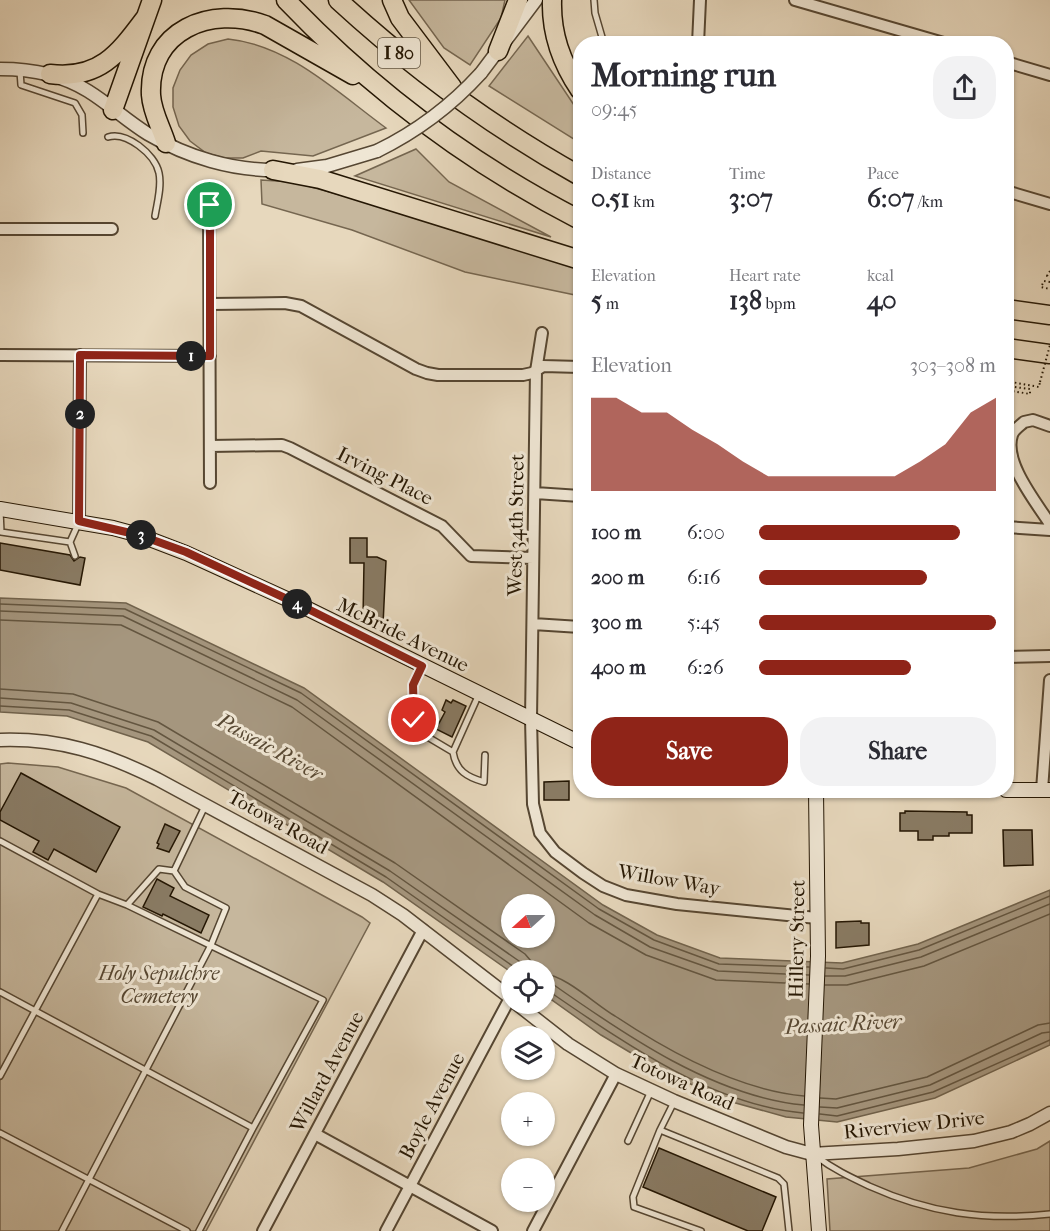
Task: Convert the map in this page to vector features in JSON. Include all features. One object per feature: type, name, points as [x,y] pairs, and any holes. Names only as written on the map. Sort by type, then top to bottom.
[{"type":"highway","name":"I 80","points":[[286,0],[326,40],[390,96],[478,160],[573,216]]},
{"type":"highway","name":"I 80","points":[[338,0],[390,46],[463,103],[573,172]]},
{"type":"highway","points":[[392,0],[400,18],[463,103]]},
{"type":"highway","points":[[498,51],[518,0]]},
{"type":"highway","points":[[552,0],[556,44],[573,78]]},
{"type":"highway","points":[[50,74],[76,75],[99,67],[122,48],[149,8]]},
{"type":"highway","points":[[113,110],[135,54],[149,8]]},
{"type":"highway","points":[[166,143],[151,98],[155,65],[173,39],[190,26],[210,19],[230,17],[253,20],[265,25],[390,96]]},
{"type":"highway","points":[[273,170],[320,179],[573,258]]},
{"type":"highway","points":[[1014,310],[1050,315]]},
{"type":"highway","points":[[1014,349],[1050,354]]},
{"type":"main road","name":"McBride Avenue","points":[[0,509],[79,521],[139,535],[186,552],[300,605],[573,740]]},
{"type":"main road","points":[[1014,790],[1046,790]]},
{"type":"main road","name":"Hillery Street","points":[[812,1154],[818,956],[816,798]]},
{"type":"main road","points":[[812,1154],[819,1231]]},
{"type":"street","points":[[0,69],[50,74],[84,88],[130,122],[166,143],[217,163],[273,170],[327,166],[377,151],[430,121],[466,90],[481,73],[536,0]]},
{"type":"street","points":[[698,36],[700,0]]},
{"type":"street","points":[[795,0],[919,36]]},
{"type":"street","points":[[1014,64],[1050,75]]},
{"type":"street","points":[[1014,193],[1050,204]]},
{"type":"street","points":[[210,205],[210,483]]},
{"type":"street","points":[[0,229],[112,229]]},
{"type":"street","points":[[210,303],[285,303],[302,306],[416,369],[438,375],[523,375],[546,366],[573,367]]},
{"type":"street","name":"West 34th Street","points":[[531,719],[536,371],[542,333]]},
{"type":"street","points":[[0,355],[210,356]]},
{"type":"street","points":[[79,521],[80,355]]},
{"type":"street","points":[[1014,433],[1024,422],[1033,420],[1050,426]]},
{"type":"street","name":"Irving Place","points":[[210,446],[282,445],[442,526],[471,556],[533,558]]},
{"type":"street","points":[[1014,462],[1050,524]]},
{"type":"street","points":[[535,493],[573,496]]},
{"type":"street","points":[[1014,528],[1050,530]]},
{"type":"street","points":[[533,624],[573,627]]},
{"type":"street","points":[[1014,657],[1050,656]]},
{"type":"street","points":[[1046,790],[1050,680]]},
{"type":"street","name":"Willow Way","points":[[531,719],[533,804],[540,833],[555,852],[583,873],[603,886],[626,895],[677,904],[817,918]]},
{"type":"street","name":"Totowa Road","points":[[0,740],[37,741],[87,749],[130,765],[372,895],[423,930],[501,991]]},
{"type":"street","name":"Willard Avenue","points":[[263,1231],[423,930]]},
{"type":"street","name":"Boyle Avenue","points":[[386,1231],[505,1014]]},
{"type":"street","name":"Totowa Road","points":[[530,1014],[568,1044],[616,1074],[674,1101],[786,1147],[812,1154]]},
{"type":"street","points":[[533,1231],[616,1074]]},
{"type":"street","name":"Riverview Drive","points":[[812,1154],[974,1142],[1011,1132],[1050,1113]]},
{"type":"street","points":[[315,1134],[492,1231]]},
{"type":"lane","points":[[594,0],[602,36]]},
{"type":"lane","points":[[20,70],[21,85],[75,103],[82,116],[83,133]]},
{"type":"lane","points":[[75,103],[84,88]]},
{"type":"lane","points":[[125,137],[130,122]]},
{"type":"lane","points":[[108,137],[125,137],[142,149],[156,166],[159,173],[159,192],[155,216]]},
{"type":"lane","points":[[0,509],[0,532],[70,542]]},
{"type":"lane","points":[[75,556],[70,542],[79,521]]},
{"type":"lane","points":[[422,666],[413,685],[416,726],[421,733],[453,752],[458,766],[466,777],[484,782],[485,755]]},
{"type":"lane","points":[[453,752],[479,694]]},
{"type":"lane","points":[[174,871],[206,805]]},
{"type":"lane","points":[[0,841],[98,894],[127,905],[212,945],[323,1000],[200,1231]]},
{"type":"lane","points":[[62,1231],[212,945],[226,908],[185,886],[174,871],[159,869],[127,905]]},
{"type":"lane","points":[[0,1076],[98,894]]},
{"type":"lane","points":[[0,992],[253,1128]]},
{"type":"lane","points":[[628,1141],[651,1091]]},
{"type":"lane","points":[[674,1101],[633,1197],[634,1206],[702,1231]]},
{"type":"lane","points":[[660,1130],[778,1178],[784,1184],[789,1231]]},
{"type":"lane","points":[[0,1132],[187,1231]]},
{"type":"lane","points":[[812,1154],[834,1170],[893,1197],[927,1208],[990,1217],[1019,1218],[1050,1214]]},
{"type":"path","points":[[1050,271],[1047,276],[1050,276]]},
{"type":"path","points":[[1050,282],[1044,281],[1041,287],[1050,288]]},
{"type":"path","points":[[1014,382],[1039,387],[1050,345]]},
{"type":"path","points":[[1014,387],[1030,389],[1030,394],[1014,391]]},
{"type":"green space","points":[[409,0],[505,0],[501,18],[470,65],[444,48]]},
{"type":"green space","points":[[528,36],[573,104],[573,139],[489,86]]},
{"type":"green space","points":[[228,39],[250,43],[292,61],[331,86],[386,128],[313,156],[261,151],[243,158],[224,158],[206,153],[190,141],[179,126],[173,107],[173,88],[180,70],[191,55],[208,44]]},
{"type":"green space","points":[[416,149],[449,182],[551,237],[355,176]]},
{"type":"green space","points":[[261,180],[293,182],[388,208],[573,267],[573,295],[465,272],[352,230],[262,204]]},
{"type":"green space","name":"Holy Sepulchre Cemetery","points":[[0,764],[58,767],[126,788],[370,923],[206,1231],[0,1231]]},
{"type":"green space","points":[[1050,1141],[1050,1231],[830,1231],[827,1179],[969,1168],[1037,1149]]},
{"type":"water","name":"Passaic River","points":[[0,598],[126,603],[304,688],[603,905],[657,935],[720,958],[842,963],[918,944],[1050,890],[1050,1045],[935,1098],[837,1122],[786,1117],[732,1102],[663,1072],[601,1035],[555,1002],[555,960],[501,960],[501,965],[383,882],[148,742],[67,716],[0,712]]},
{"type":"building","points":[[350,538],[367,538],[367,557],[377,557],[386,561],[383,625],[363,617],[364,563],[350,563]]},
{"type":"building","points":[[0,543],[70,555],[74,561],[80,557],[85,558],[80,585],[0,570]]},
{"type":"building","points":[[446,700],[451,703],[453,700],[466,706],[452,737],[436,729],[445,712],[442,710]]},
{"type":"building","points":[[21,773],[120,827],[96,872],[54,849],[48,860],[33,852],[39,841],[0,820],[0,812]]},
{"type":"building","points":[[569,781],[569,800],[544,800],[544,782]]},
{"type":"building","points":[[905,811],[967,812],[967,815],[972,815],[972,833],[949,833],[949,836],[933,836],[933,840],[918,840],[918,831],[900,831],[900,813],[905,813]]},
{"type":"building","points":[[165,824],[180,831],[169,852],[157,848]]},
{"type":"building","points":[[1003,830],[1032,830],[1033,865],[1004,866]]},
{"type":"building","points":[[157,879],[174,888],[170,896],[209,915],[201,933],[143,907]]},
{"type":"building","points":[[861,921],[861,923],[869,923],[869,945],[836,948],[836,922]]},
{"type":"building","points":[[659,1148],[776,1197],[762,1231],[748,1231],[643,1187]]},
{"type":"route","points":[[210,205],[210,356],[80,355],[79,521],[139,535],[186,552],[300,605],[422,666],[413,685],[414,720]]}]
